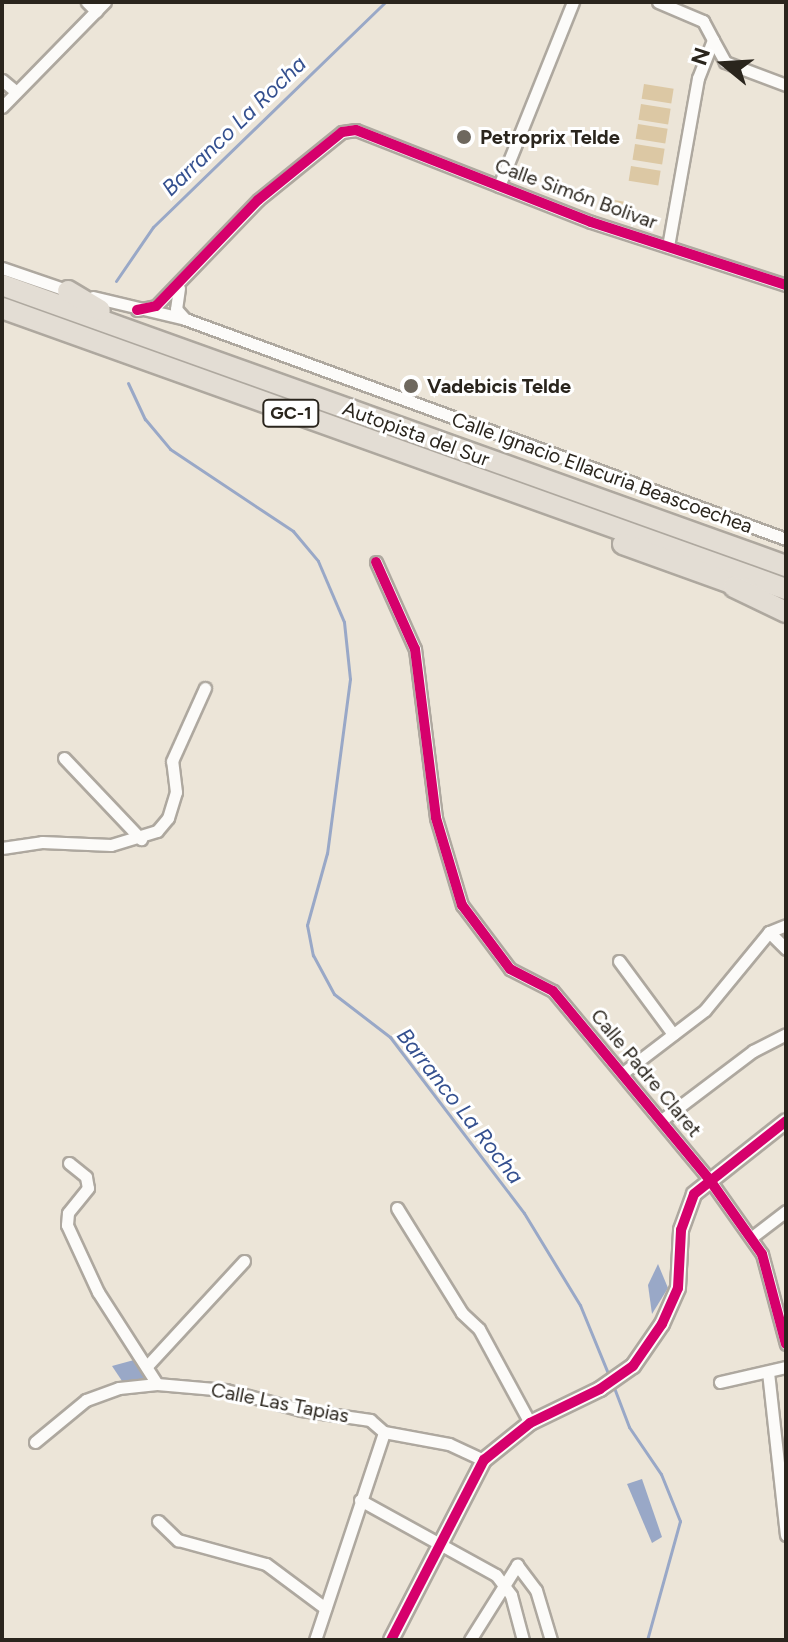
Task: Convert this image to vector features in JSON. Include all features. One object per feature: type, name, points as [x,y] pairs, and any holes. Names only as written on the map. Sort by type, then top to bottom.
[{"type":"highway","name":"Autopista del Sur","points":[[2,285],[786,566]]},
{"type":"highway","points":[[68,291],[156,341]]},
{"type":"highway","name":"Autopista del Sur","points":[[2,308],[786,589]]},
{"type":"highway","points":[[580,516],[614,541],[786,602]]},
{"type":"highway","points":[[730,546],[786,558]]},
{"type":"highway","points":[[719,580],[786,612]]},
{"type":"street","points":[[499,186],[573,2]]},
{"type":"street","points":[[658,2],[703,21],[725,62],[786,85]]},
{"type":"street","points":[[2,107],[14,90],[96,5]]},
{"type":"street","points":[[668,246],[698,78],[713,40]]},
{"type":"street","points":[[2,80],[14,90]]},
{"type":"street","name":"Calle Simón Bolivar","points":[[180,285],[258,200],[342,132],[356,130],[499,186],[786,285]]},
{"type":"street","name":"Calle Ignacio Ellacuria Beascoechea","points":[[2,268],[68,291],[137,310],[185,319],[786,539]]},
{"type":"street","points":[[137,310],[156,306],[180,285]]},
{"type":"street","points":[[180,285],[174,298],[185,319]]},
{"type":"street","name":"Calle Padre Claret","points":[[376,562],[415,649],[436,818],[462,905],[510,969],[553,991],[624,1072],[752,1237],[786,1344]]},
{"type":"street","points":[[2,848],[42,842],[111,845],[141,839],[168,818],[176,792],[172,761],[205,688]]},
{"type":"street","points":[[64,758],[141,839]]},
{"type":"street","points":[[624,1072],[705,1010],[769,932],[786,925]]},
{"type":"street","points":[[769,932],[786,949]]},
{"type":"street","points":[[619,961],[673,1034]]},
{"type":"street","points":[[663,1119],[753,1051],[786,1034]]},
{"type":"street","points":[[391,1640],[484,1460],[530,1423],[622,1376],[643,1354],[671,1307],[681,1264],[681,1230],[694,1194],[709,1179],[786,1121]]},
{"type":"street","points":[[69,1163],[86,1177],[88,1188],[68,1213],[67,1225],[98,1292],[157,1384]]},
{"type":"street","points":[[397,1208],[462,1313],[479,1329],[530,1423]]},
{"type":"street","points":[[752,1237],[786,1211]]},
{"type":"street","points":[[147,1366],[244,1261]]},
{"type":"street","points":[[720,1382],[786,1367]]},
{"type":"street","points":[[768,1372],[784,1494],[786,1535]]},
{"type":"street","name":"Calle Las Tapias","points":[[35,1442],[86,1400],[119,1388],[157,1384],[226,1390],[301,1410],[370,1420],[384,1432],[449,1444],[484,1460]]},
{"type":"street","points":[[315,1640],[384,1432]]},
{"type":"street","points":[[360,1500],[439,1543],[503,1583],[517,1610],[523,1640]]},
{"type":"street","points":[[158,1521],[178,1540],[266,1564],[325,1608]]},
{"type":"street","points":[[470,1640],[517,1565],[536,1590],[551,1640]]},
{"type":"shaded area","points":[[644,84],[674,89],[671,104],[642,99]]},
{"type":"shaded area","points":[[641,104],[671,109],[668,124],[638,120]]},
{"type":"shaded area","points":[[638,124],[668,129],[665,144],[636,139]]},
{"type":"shaded area","points":[[635,144],[665,149],[662,164],[632,160]]},
{"type":"shaded area","points":[[631,166],[661,171],[658,186],[629,181]]},
{"type":"shaded area","points":[[603,198],[632,203],[630,214],[601,209]]},
{"type":"water","points":[[658,1264],[668,1288],[652,1314],[648,1285]]},
{"type":"water","points":[[134,1360],[148,1379],[124,1384],[112,1366]]},
{"type":"water","points":[[642,1479],[662,1537],[652,1543],[627,1484]]},
{"type":"waterway","name":"Barranco La Rocha","points":[[116,281],[153,227],[385,2]]},
{"type":"waterway","name":"Barranco La Rocha","points":[[128,383],[145,419],[170,449],[293,531],[318,561],[344,622],[350,679],[327,853],[307,925],[313,955],[334,994],[390,1037],[524,1213],[580,1305],[610,1378]]},
{"type":"waterway","name":"Barranco La Rocha","points":[[613,1385],[629,1427],[661,1474],[680,1521],[647,1640]]},
{"type":"cycle path","points":[[137,310],[156,306],[258,200],[342,132],[356,130],[591,222],[786,285]]},
{"type":"cycle path","points":[[376,562],[415,649],[436,818],[462,905],[510,969],[553,991],[709,1179],[762,1254],[786,1344]]},
{"type":"cycle path","points":[[391,1640],[484,1460],[530,1423],[600,1389],[633,1366],[662,1324],[678,1288],[681,1230],[694,1194],[786,1121]]},
{"type":"place","name":"Petroprix Telde","points":[[464,137]]},
{"type":"place","name":"Vadebicis Telde","points":[[411,386]]}]
